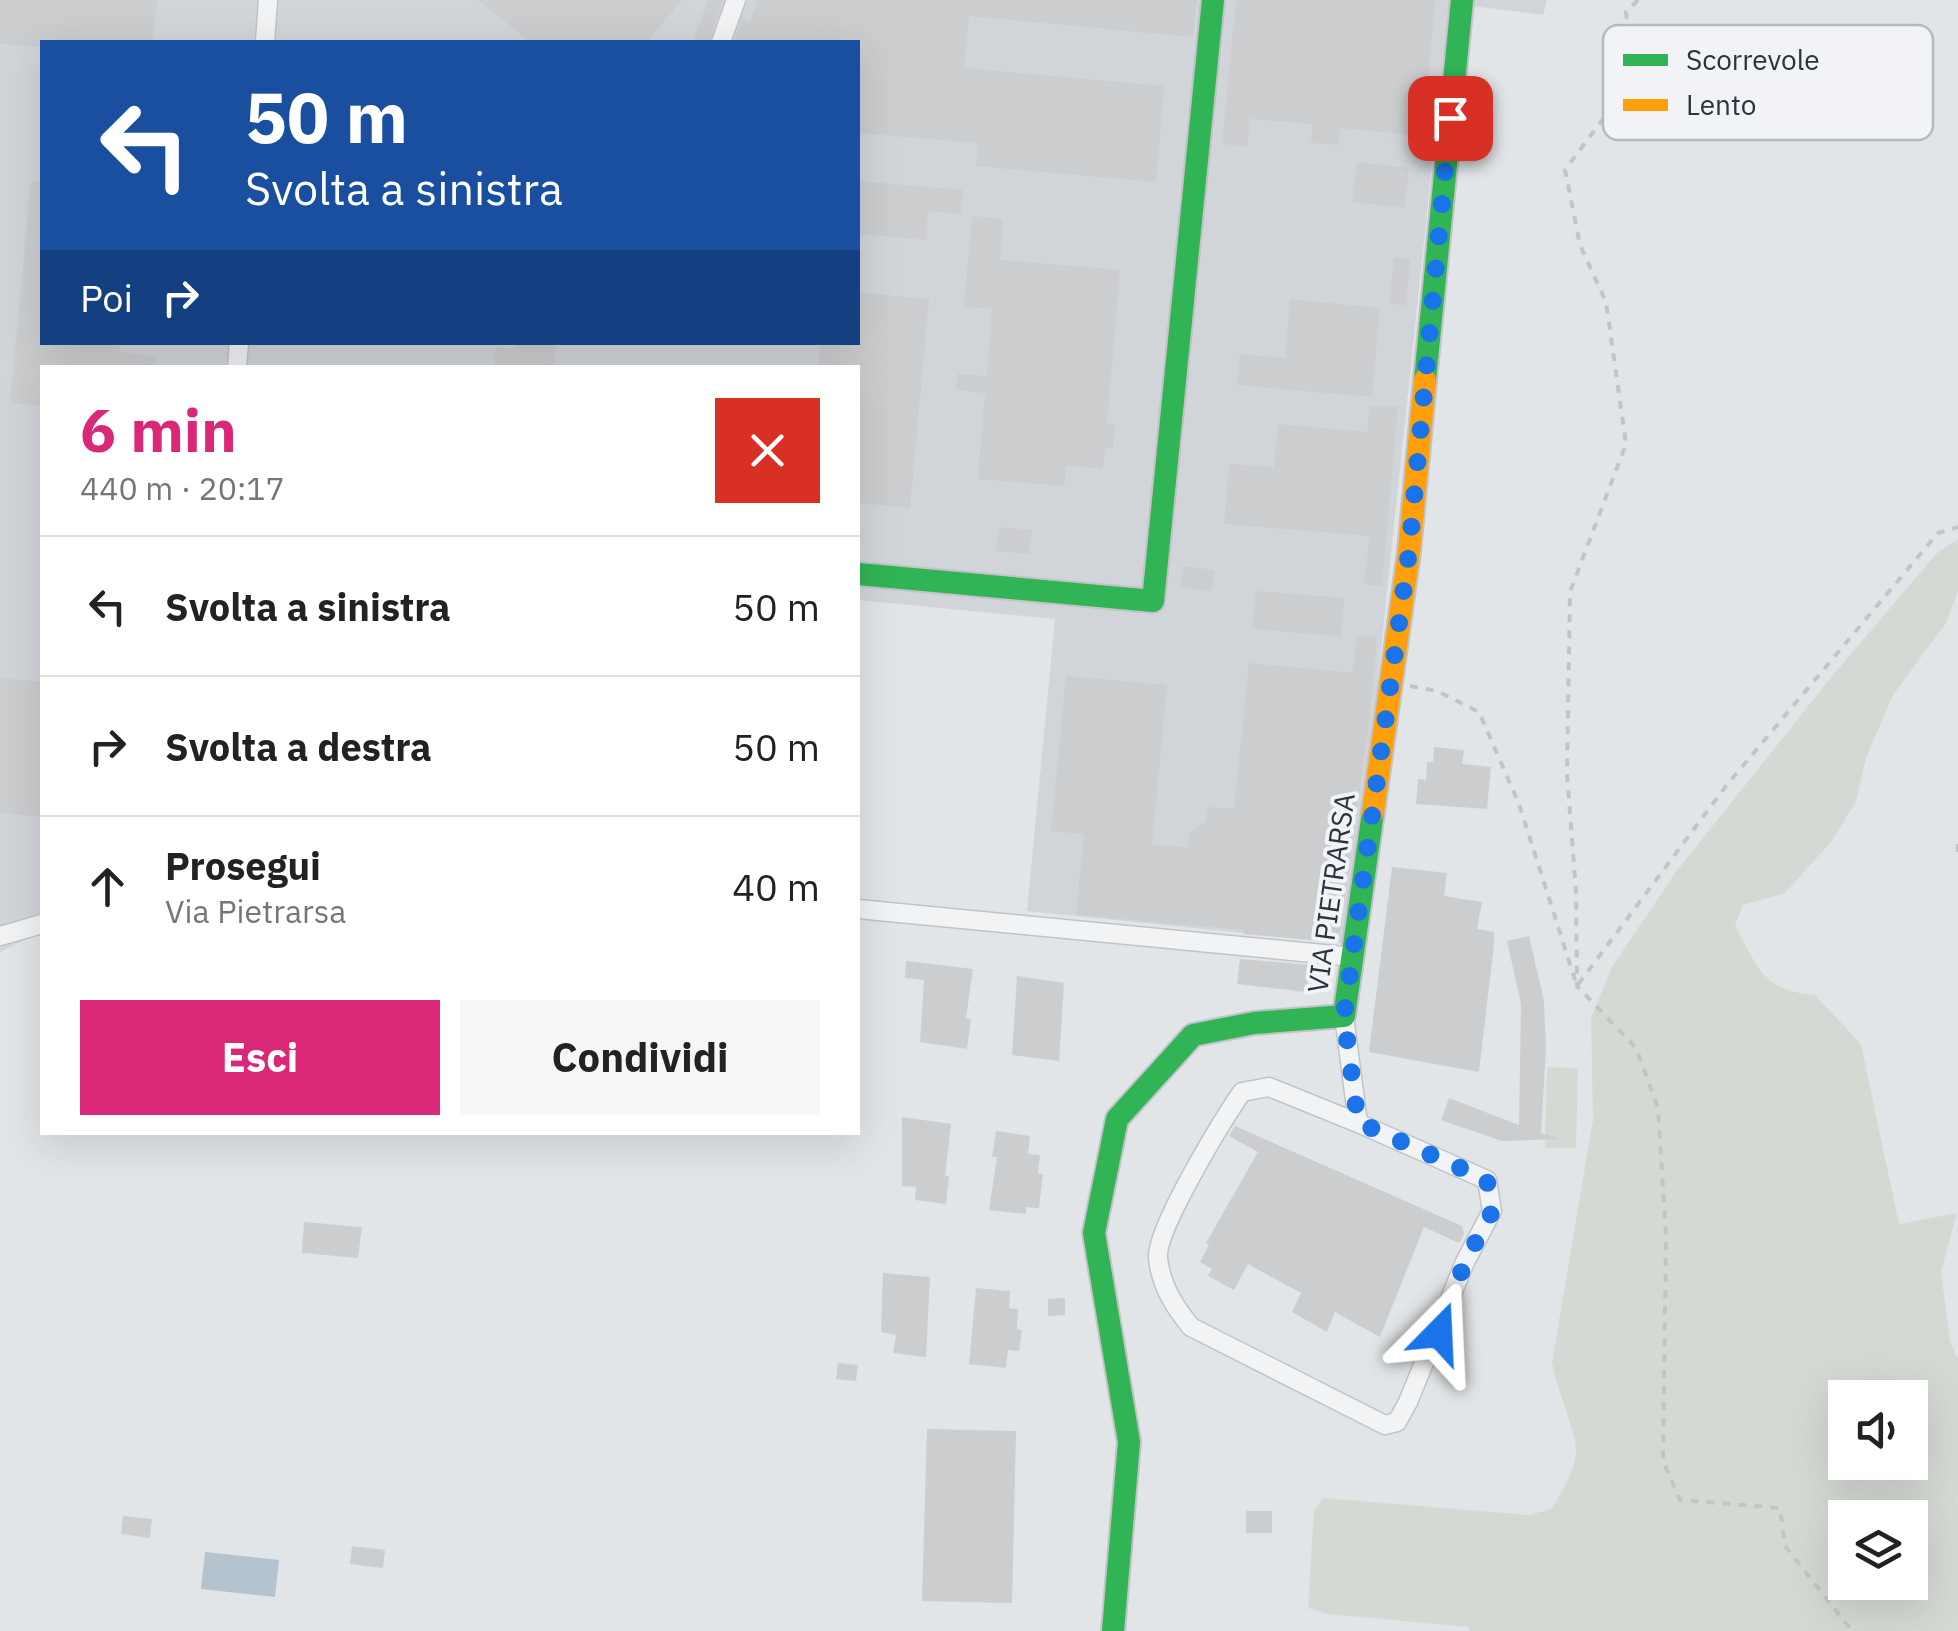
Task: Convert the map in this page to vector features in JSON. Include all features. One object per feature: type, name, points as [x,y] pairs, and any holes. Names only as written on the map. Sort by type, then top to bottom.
[{"type":"street","points":[[264,40],[268,0]]},
{"type":"street","points":[[722,40],[736,0]]},
{"type":"street","points":[[860,574],[1153,601],[1212,0]]},
{"type":"street","name":"VIA PIETRARSA","points":[[1114,1631],[1129,1442],[1094,1233],[1117,1120],[1193,1035],[1254,1023],[1344,1016],[1409,552],[1462,0]]},
{"type":"street","points":[[860,909],[1354,957]]},
{"type":"street","points":[[0,936],[40,925]]},
{"type":"street","points":[[1344,1016],[1358,1122]]},
{"type":"street","points":[[1269,1087],[1358,1122],[1487,1180],[1492,1212],[1465,1262],[1408,1402],[1397,1422],[1385,1425],[1191,1326],[1169,1299],[1157,1254],[1210,1138],[1242,1092],[1269,1087]]},
{"type":"path","points":[[1627,25],[1626,12],[1638,0]]},
{"type":"path","points":[[1577,986],[1576,892],[1567,773],[1570,592],[1626,444],[1606,302],[1580,244],[1565,170],[1603,119]]},
{"type":"path","points":[[1577,986],[1726,786],[1938,533],[1958,527]]},
{"type":"path","points":[[1391,682],[1437,691],[1479,712],[1519,804],[1577,986],[1636,1048],[1658,1108],[1666,1237],[1663,1462],[1680,1500],[1780,1508],[1785,1546],[1852,1631]]},
{"type":"path","points":[[1958,844],[1958,852]]},
{"type":"shaded area","points":[[0,0],[1547,0],[1543,15],[1449,3],[1350,944],[1027,911],[1055,619],[860,600],[860,365],[40,365],[40,932],[0,952]]},
{"type":"shaded area","points":[[1958,539],[1958,591],[1946,623],[1893,695],[1866,758],[1856,802],[1831,842],[1785,893],[1743,905],[1735,926],[1764,975],[1784,988],[1815,995],[1861,1044],[1899,1224],[1957,1213],[1941,1272],[1950,1341],[1958,1360],[1958,1631],[1469,1631],[1468,1627],[1328,1614],[1308,1608],[1314,1510],[1324,1498],[1530,1515],[1551,1509],[1560,1495],[1571,1473],[1576,1449],[1552,1362],[1593,1120],[1591,1018],[1612,967],[1675,873],[1833,675],[1937,553]]},
{"type":"shaded area","points":[[1547,1067],[1578,1068],[1576,1148],[1545,1148]]},
{"type":"shaded area","points":[[205,1552],[279,1560],[275,1597],[201,1589]]},
{"type":"building","points":[[0,0],[157,0],[153,40],[40,40],[40,47],[0,44]]},
{"type":"building","points":[[478,0],[682,0],[649,40],[528,40]]},
{"type":"building","points":[[708,0],[723,0],[710,40],[694,40]]},
{"type":"building","points":[[757,0],[1197,0],[1193,37],[969,16],[964,68],[1164,86],[1156,182],[976,166],[978,143],[860,133],[860,40],[735,40],[743,17],[749,22]]},
{"type":"building","points":[[1236,0],[1435,0],[1423,136],[1340,128],[1339,145],[1311,143],[1313,124],[1250,119],[1247,147],[1222,144]]},
{"type":"building","points":[[1357,162],[1409,168],[1404,208],[1352,202]]},
{"type":"building","points":[[31,181],[40,181],[40,345],[120,345],[119,352],[157,356],[156,365],[40,365],[40,406],[10,403]]},
{"type":"building","points":[[860,181],[963,190],[961,214],[928,211],[926,240],[860,234]]},
{"type":"building","points":[[972,216],[1003,219],[1000,260],[1120,270],[1107,424],[1115,425],[1113,448],[1105,447],[1103,469],[1066,465],[1064,486],[978,479],[985,393],[956,390],[957,374],[987,376],[992,309],[964,307]]},
{"type":"building","points":[[1394,257],[1410,259],[1406,305],[1389,304]]},
{"type":"building","points":[[860,292],[929,299],[910,508],[860,503],[860,365],[818,365],[820,345],[860,345]]},
{"type":"building","points":[[1290,299],[1380,308],[1372,397],[1237,385],[1240,354],[1285,358]]},
{"type":"building","points":[[515,345],[557,345],[554,365],[494,365],[496,347],[514,349]]},
{"type":"building","points":[[1369,406],[1398,406],[1382,586],[1364,584],[1370,536],[1224,524],[1229,464],[1274,467],[1278,424],[1368,432]]},
{"type":"building","points":[[999,527],[1032,530],[1029,554],[996,551]]},
{"type":"building","points":[[1183,566],[1214,570],[1212,591],[1180,587]]},
{"type":"building","points":[[1256,591],[1344,598],[1341,636],[1252,629]]},
{"type":"building","points":[[1357,636],[1377,637],[1339,938],[1313,936],[1312,940],[1243,934],[1244,930],[1076,915],[1084,834],[1051,831],[1066,676],[1167,685],[1152,845],[1188,847],[1189,834],[1206,821],[1207,807],[1234,809],[1249,663],[1352,673]]},
{"type":"building","points":[[0,678],[40,682],[40,817],[0,813]]},
{"type":"building","points":[[1434,747],[1464,750],[1462,764],[1491,767],[1487,809],[1416,804],[1418,779],[1426,780],[1427,762],[1433,762]]},
{"type":"building","points":[[1392,867],[1447,873],[1444,896],[1482,902],[1477,929],[1494,932],[1494,944],[1479,1072],[1369,1052]]},
{"type":"building","points":[[1529,936],[1544,1001],[1546,1049],[1541,1133],[1558,1139],[1502,1141],[1441,1120],[1449,1098],[1519,1125],[1521,1004],[1507,941]]},
{"type":"building","points":[[1240,959],[1310,965],[1306,992],[1237,984]]},
{"type":"building","points":[[906,961],[973,969],[966,1018],[971,1019],[967,1049],[920,1042],[924,980],[905,978]]},
{"type":"building","points":[[1017,976],[1064,983],[1059,1061],[1012,1055]]},
{"type":"building","points":[[902,1117],[951,1124],[946,1204],[915,1200],[916,1187],[902,1186]]},
{"type":"building","points":[[1235,1126],[1462,1226],[1464,1234],[1459,1243],[1424,1227],[1380,1337],[1335,1312],[1327,1332],[1292,1312],[1301,1293],[1248,1264],[1234,1290],[1208,1276],[1212,1269],[1200,1262],[1209,1245],[1206,1243],[1258,1152],[1229,1136]]},
{"type":"building","points":[[996,1131],[1030,1136],[1028,1154],[1040,1155],[1038,1174],[1043,1174],[1039,1208],[1026,1207],[1026,1214],[989,1210],[997,1157],[992,1157]]},
{"type":"building","points":[[304,1222],[362,1227],[358,1258],[302,1253]]},
{"type":"building","points":[[883,1273],[930,1277],[926,1357],[893,1353],[896,1335],[881,1332]]},
{"type":"building","points":[[976,1288],[1010,1291],[1009,1308],[1018,1309],[1017,1329],[1022,1330],[1019,1351],[1008,1350],[1006,1368],[969,1364]]},
{"type":"building","points":[[1065,1298],[1065,1315],[1048,1316],[1048,1299]]},
{"type":"building","points":[[838,1363],[858,1365],[856,1381],[836,1379]]},
{"type":"building","points":[[927,1429],[1016,1431],[1012,1603],[922,1601]]},
{"type":"building","points":[[1246,1511],[1272,1511],[1272,1533],[1246,1533]]},
{"type":"building","points":[[123,1516],[152,1519],[150,1538],[121,1534]]},
{"type":"building","points":[[352,1546],[385,1550],[383,1568],[350,1564]]},
{"type":"traffic: fast","points":[[860,574],[1153,601],[1213,0]]},
{"type":"traffic: fast","points":[[1425,380],[1462,0]]},
{"type":"traffic: fast","points":[[1113,1631],[1129,1442],[1094,1233],[1117,1119],[1193,1035],[1254,1023],[1344,1016],[1373,812]]},
{"type":"traffic: slow","points":[[1373,812],[1409,552],[1425,380]]},
{"type":"route","points":[[1439,1333],[1465,1262],[1492,1212],[1487,1180],[1358,1122],[1344,1016],[1409,552],[1450,118]]}]
